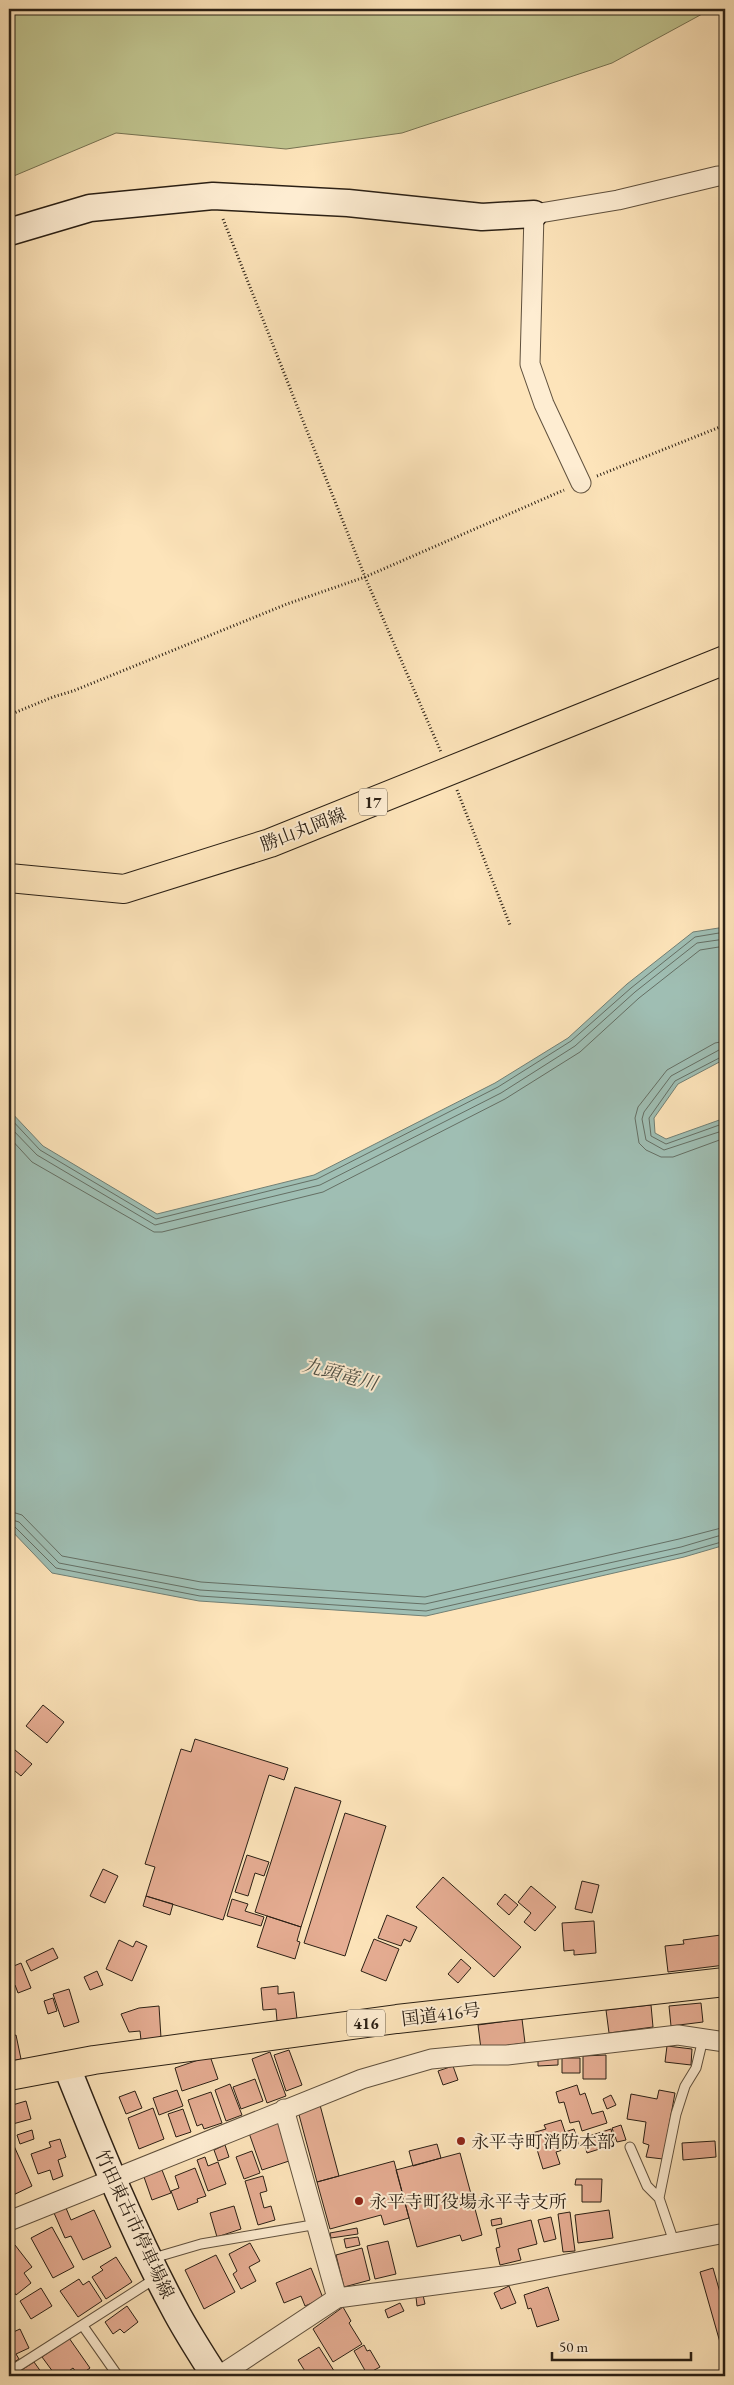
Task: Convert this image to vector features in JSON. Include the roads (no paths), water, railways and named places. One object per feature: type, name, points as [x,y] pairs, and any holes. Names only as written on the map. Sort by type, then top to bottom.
[{"type":"main road","name":"勝山丸岡線","points":[[9,878],[124,889],[270,844],[725,660]]},
{"type":"main road","name":"国道416号","points":[[9,2076],[66,2065],[397,2019],[725,1982]]},
{"type":"street","points":[[9,232],[90,208],[214,196],[348,203],[482,217],[534,214],[618,200],[718,176],[725,176]]},
{"type":"street","points":[[534,214],[530,364],[544,404],[581,483]]},
{"type":"street","points":[[9,2221],[362,2078],[431,2059],[526,2053],[678,2035],[725,2042]]},
{"type":"street","name":"竹田東古市停車場線","points":[[66,2065],[112,2180],[154,2268],[174,2308],[215,2376]]},
{"type":"street","points":[[284,2109],[318,2224],[337,2298]]},
{"type":"street","points":[[219,2376],[337,2298],[511,2275],[725,2233]]},
{"type":"lane","points":[[674,2242],[660,2198],[676,2114],[685,2086],[696,2068],[703,2039]]},
{"type":"lane","points":[[630,2147],[647,2186],[660,2198]]},
{"type":"lane","points":[[9,2372],[83,2326],[154,2268],[202,2244],[318,2224]]},
{"type":"lane","points":[[83,2326],[118,2376]]},
{"type":"water","name":"九頭竜川","points":[[725,927],[725,1059],[678,1084],[654,1118],[655,1133],[666,1139],[725,1118],[725,1545],[684,1557],[426,1616],[199,1601],[52,1573],[9,1528],[9,1110],[43,1146],[157,1214],[314,1175],[495,1083],[568,1038],[627,984],[693,932]]},
{"type":"place","name":"永平寺町消防本部","points":[[461,2141]]},
{"type":"place","name":"永平寺町役場永平寺支所","points":[[359,2201]]}]
